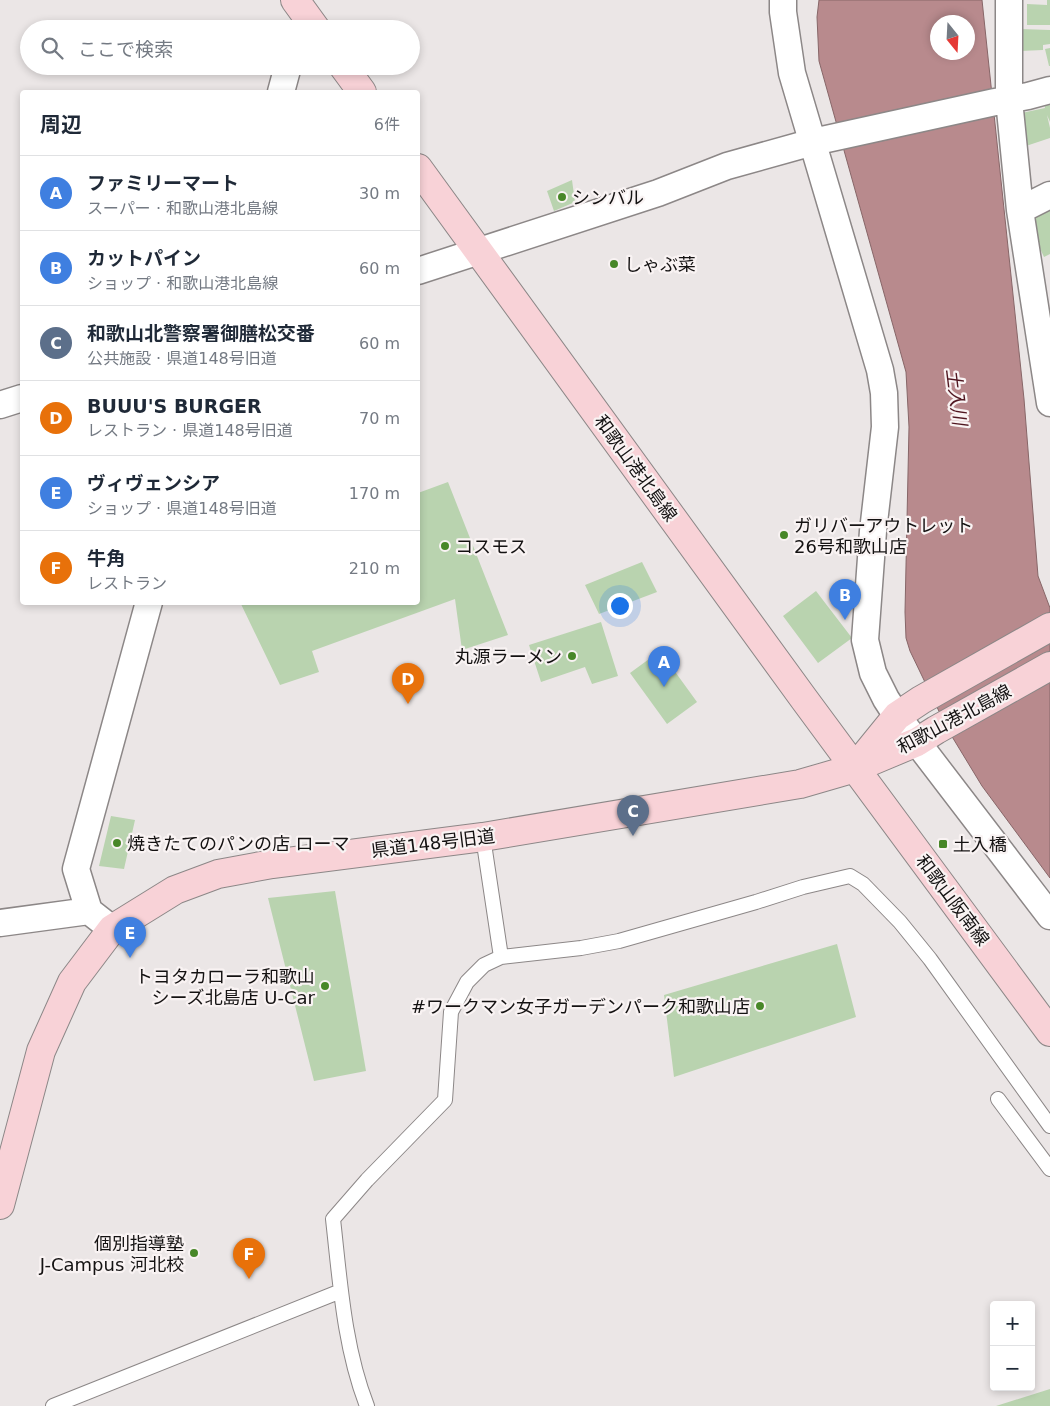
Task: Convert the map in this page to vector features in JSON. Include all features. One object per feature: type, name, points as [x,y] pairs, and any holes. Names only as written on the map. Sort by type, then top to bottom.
[{"type":"main road","points":[[350,75],[361,90]]},
{"type":"main road","name":"和歌山港北島線","points":[[420,171],[855,768]]},
{"type":"main road","name":"和歌山港北島線","points":[[855,768],[897,716],[920,700],[1050,627]]},
{"type":"main road","name":"和歌山港北島線","points":[[855,768],[926,736],[1050,666]]},
{"type":"main road","name":"県道148号旧道","points":[[2,1193],[41,1051],[72,982],[112,928],[175,890],[218,874],[272,864],[483,837],[800,784],[855,768]]},
{"type":"main road","name":"和歌山阪南線","points":[[855,768],[1050,1032]]},
{"type":"street","points":[[783,0],[792,72],[820,141],[880,370],[884,393],[885,427],[865,640],[873,673],[897,716],[926,736],[1050,916]]},
{"type":"street","points":[[1009,0],[1002,101],[1020,210],[1043,311],[1050,403]]},
{"type":"street","points":[[282,90],[286,75]]},
{"type":"street","points":[[420,270],[658,193],[727,166],[820,141],[1050,90]]},
{"type":"street","points":[[1020,210],[1050,196]]},
{"type":"street","points":[[0,405],[20,399]]},
{"type":"street","points":[[112,928],[89,911],[76,869],[149,605]]},
{"type":"street","points":[[0,923],[89,911]]},
{"type":"lane","points":[[483,837],[501,957]]},
{"type":"lane","points":[[367,1406],[358,1384],[345,1322],[333,1219],[367,1180],[445,1100],[451,1012],[467,982],[484,965],[501,957],[581,948],[619,941],[803,887],[850,876],[863,884],[900,922],[930,960],[1050,1126]]},
{"type":"lane","points":[[998,1099],[1050,1169]]},
{"type":"lane","points":[[53,1406],[341,1291]]},
{"type":"water","name":"土入川","points":[[819,0],[982,0],[1024,399],[1038,576],[1050,608],[1050,878],[982,786],[948,730],[910,651],[906,638],[909,427],[906,372],[819,61],[817,17]]},
{"type":"building","points":[[1047,0],[1050,0],[1050,25],[1027,25],[1027,4],[1047,5]]},
{"type":"building","points":[[1020,29],[1050,30],[1050,44],[1043,45],[1043,50],[1020,51]]},
{"type":"building","points":[[1050,48],[1050,66],[1049,66],[1045,49]]},
{"type":"building","points":[[1050,100],[1050,122],[1047,115],[1050,138],[1026,146],[1017,114],[1045,108],[1044,102]]},
{"type":"building","name":"シンバル","points":[[572,180],[575,202],[554,211],[547,191]]},
{"type":"building","points":[[1050,210],[1050,254],[1044,257],[1028,223],[1029,218]]},
{"type":"building","name":"コスモス","points":[[448,482],[508,635],[462,650],[455,599],[312,651],[319,672],[280,685],[241,605],[420,605],[420,492]]},
{"type":"building","points":[[642,562],[657,592],[599,614],[585,585]]},
{"type":"building","points":[[816,591],[852,638],[818,663],[783,616]]},
{"type":"building","name":"丸源ラーメン","points":[[601,622],[618,676],[592,684],[585,667],[541,682],[529,645]]},
{"type":"building","points":[[660,651],[697,702],[667,724],[630,673]]},
{"type":"building","name":"焼きたてのパンの店 ローマ","points":[[111,816],[135,820],[124,869],[99,866]]},
{"type":"building","points":[[335,891],[366,1071],[314,1081],[268,898]]},
{"type":"building","name":"#ワークマン女子ガーデンパーク和歌山店","points":[[837,944],[856,1017],[674,1077],[664,995]]},
{"type":"building","points":[[1050,1389],[1050,1406],[996,1406]]},
{"type":"place","name":"シンバル","points":[[562,197]]},
{"type":"place","name":"しゃぶ菜","points":[[614,264]]},
{"type":"place","name":"ガリバーアウトレット 26号和歌山店","points":[[784,535]]},
{"type":"place","name":"コスモス","points":[[445,546]]},
{"type":"place","name":"カットパイン","points":[[845,620]]},
{"type":"place","name":"丸源ラーメン","points":[[572,656]]},
{"type":"place","name":"ファミリーマート","points":[[664,687]]},
{"type":"place","name":"BUUU'S BURGER","points":[[408,704]]},
{"type":"place","name":"和歌山北警察署御膳松交番","points":[[633,836]]},
{"type":"place","name":"焼きたてのパンの店 ローマ","points":[[117,843]]},
{"type":"place","name":"土入橋","points":[[943,844]]},
{"type":"place","name":"ヴィヴェンシア","points":[[130,958]]},
{"type":"place","name":"トヨタカローラ和歌山 シーズ北島店 U-Car","points":[[325,986]]},
{"type":"place","name":"#ワークマン女子ガーデンパーク和歌山店","points":[[760,1006]]},
{"type":"place","name":"個別指導塾 J-Campus 河北校","points":[[194,1253]]},
{"type":"place","name":"牛角","points":[[249,1279]]}]
